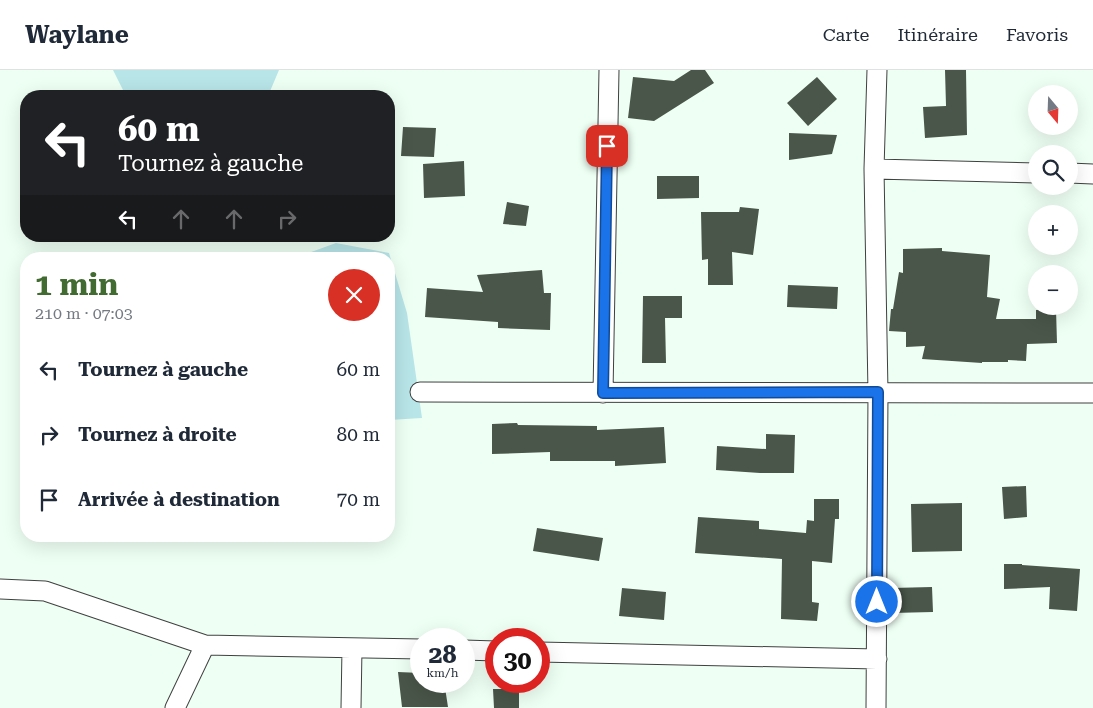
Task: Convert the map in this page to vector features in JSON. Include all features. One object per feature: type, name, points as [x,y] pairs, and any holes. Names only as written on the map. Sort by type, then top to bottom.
[{"type":"street","points":[[603,393],[609,70]]},
{"type":"street","points":[[876,708],[878,392],[874,169],[877,70]]},
{"type":"street","points":[[874,169],[1028,173]]},
{"type":"street","points":[[1078,173],[1093,174]]},
{"type":"street","points":[[420,392],[1093,393]]},
{"type":"street","points":[[0,589],[45,592],[205,644],[410,649]]},
{"type":"street","points":[[175,708],[205,644]]},
{"type":"street","points":[[351,708],[352,648]]},
{"type":"street","points":[[550,652],[877,659]]},
{"type":"shaded area","points":[[113,70],[279,70],[271,90],[123,90]]},
{"type":"shaded area","points":[[336,243],[384,252],[311,252]]},
{"type":"shaded area","points":[[395,273],[407,313],[422,418],[395,420]]},
{"type":"building","points":[[691,70],[705,70],[714,83],[654,121],[628,118],[633,77],[674,81]]},
{"type":"building","points":[[945,70],[966,70],[967,135],[925,138],[923,107],[946,106]]},
{"type":"building","points":[[817,77],[837,99],[808,126],[787,103]]},
{"type":"building","points":[[403,127],[436,128],[434,157],[401,156]]},
{"type":"building","points":[[789,133],[837,135],[832,154],[789,160]]},
{"type":"building","points":[[464,161],[465,196],[424,198],[423,164]]},
{"type":"building","points":[[657,176],[699,176],[699,198],[657,199]]},
{"type":"building","points":[[507,202],[529,206],[526,226],[503,224]]},
{"type":"building","points":[[740,207],[759,209],[753,255],[732,252],[733,285],[708,285],[708,259],[702,260],[701,212],[739,212]]},
{"type":"building","points":[[942,248],[942,251],[990,255],[987,297],[1000,299],[996,319],[1036,319],[1036,315],[1056,315],[1057,343],[1027,344],[1026,361],[1008,360],[1008,362],[982,363],[922,359],[925,346],[906,347],[906,332],[889,331],[891,309],[893,309],[899,272],[903,273],[903,249]]},
{"type":"building","points":[[542,270],[544,293],[551,293],[550,330],[498,328],[498,322],[425,317],[427,288],[483,292],[477,275]]},
{"type":"building","points":[[788,285],[838,287],[837,309],[787,307]]},
{"type":"building","points":[[643,296],[682,296],[682,318],[665,318],[666,363],[642,363]]},
{"type":"building","points":[[517,423],[518,425],[597,426],[597,430],[664,427],[666,463],[615,466],[615,461],[550,461],[550,452],[492,454],[492,424]]},
{"type":"building","points":[[766,434],[795,435],[794,473],[716,470],[717,446],[766,449]]},
{"type":"building","points":[[1026,486],[1027,517],[1004,519],[1002,487]]},
{"type":"building","points":[[814,499],[839,499],[839,519],[835,519],[832,563],[812,561],[812,602],[819,603],[817,621],[781,619],[782,559],[695,553],[698,517],[759,521],[759,529],[806,533],[807,520],[814,521]]},
{"type":"building","points":[[962,503],[962,551],[912,552],[911,504]]},
{"type":"building","points":[[537,528],[603,538],[599,561],[533,551]]},
{"type":"building","points":[[1004,564],[1080,569],[1077,611],[1049,609],[1050,587],[1004,589]]},
{"type":"building","points":[[932,587],[933,612],[892,613],[892,588]]},
{"type":"building","points":[[622,588],[666,592],[664,620],[619,616]]},
{"type":"building","points":[[398,672],[410,673],[410,693],[446,693],[448,707],[402,707]]},
{"type":"building","points":[[493,693],[519,693],[519,708],[494,708]]},
{"type":"route","points":[[607,146],[603,393],[878,392],[877,602]]}]
